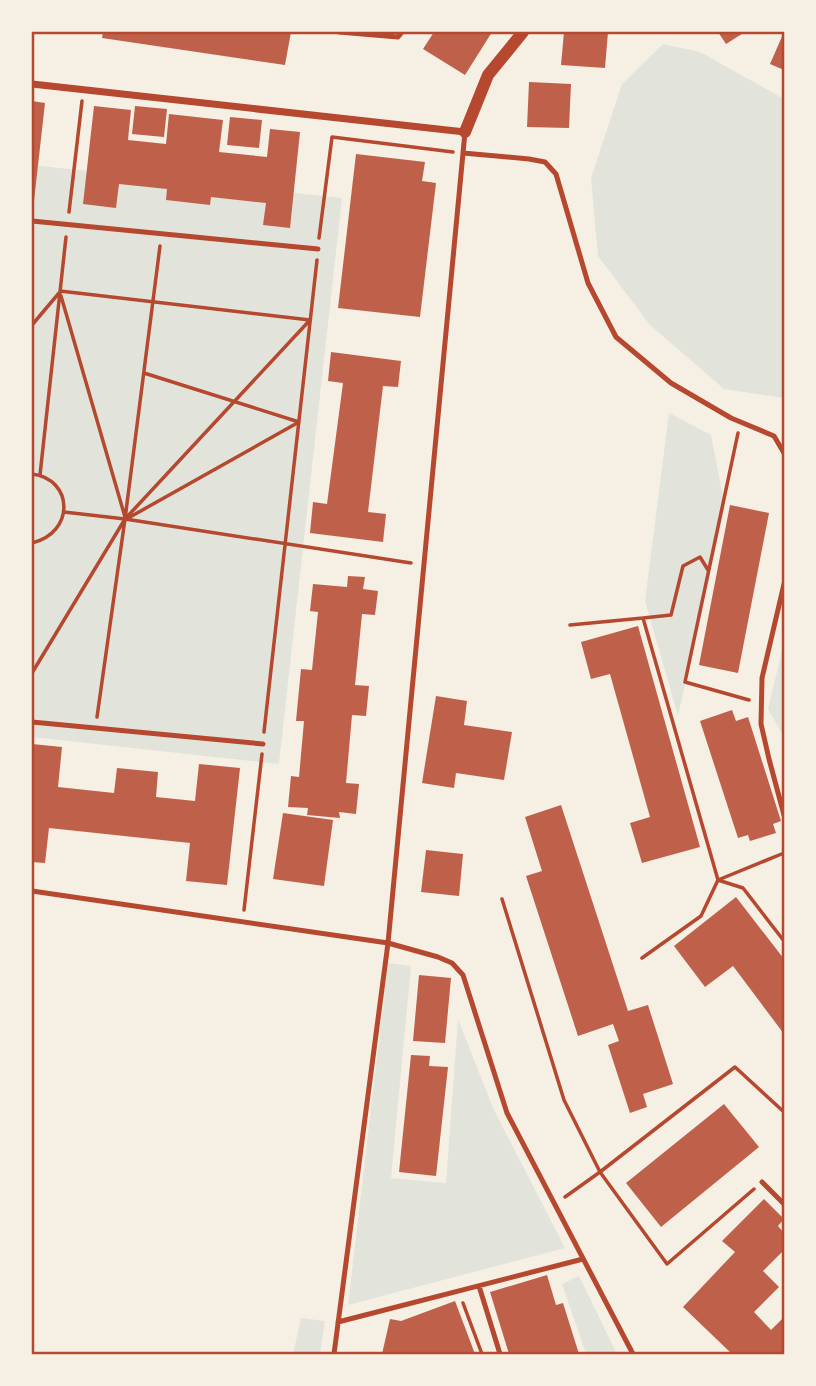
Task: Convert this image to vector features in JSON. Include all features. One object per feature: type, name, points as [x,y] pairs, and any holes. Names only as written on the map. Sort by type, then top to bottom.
[{"type":"street","points":[[32,84],[465,132],[488,75],[523,32]]},
{"type":"lane","points":[[339,32],[398,37],[402,32]]},
{"type":"lane","points":[[334,1354],[388,943],[465,132]]},
{"type":"lane","points":[[463,153],[545,162],[556,174],[588,282],[616,337],[671,383],[731,418],[785,443]]},
{"type":"lane","points":[[32,221],[318,249]]},
{"type":"lane","points":[[774,436],[785,453]]},
{"type":"lane","points":[[785,583],[762,678],[761,724],[785,815]]},
{"type":"lane","points":[[32,722],[263,744]]},
{"type":"lane","points":[[32,891],[388,943],[452,963],[463,975],[507,1113],[633,1354]]},
{"type":"lane","points":[[762,1182],[785,1204]]},
{"type":"lane","points":[[338,1322],[583,1259]]},
{"type":"lane","points":[[479,1286],[500,1354]]},
{"type":"path","points":[[40,475],[83,90]]},
{"type":"path","points":[[243,922],[332,137],[463,153]]},
{"type":"path","points":[[96,728],[162,233]]},
{"type":"path","points":[[60,291],[310,320]]},
{"type":"path","points":[[32,325],[60,291]]},
{"type":"path","points":[[60,291],[125,519]]},
{"type":"path","points":[[32,673],[125,519],[310,320]]},
{"type":"path","points":[[144,373],[299,422]]},
{"type":"path","points":[[125,519],[299,422]]},
{"type":"path","points":[[740,422],[685,682],[762,704]]},
{"type":"path","points":[[32,474],[50,480],[58,489],[64,512],[54,533],[44,540],[32,543]]},
{"type":"path","points":[[64,512],[424,565]]},
{"type":"path","points":[[570,625],[671,615],[683,566],[700,557],[709,572]]},
{"type":"path","points":[[642,958],[702,916],[718,880],[643,618]]},
{"type":"path","points":[[718,880],[785,853]]},
{"type":"path","points":[[718,880],[743,888],[785,941]]},
{"type":"path","points":[[502,899],[564,1100],[600,1172],[667,1264],[762,1182]]},
{"type":"path","points":[[555,1204],[735,1067],[785,1112]]},
{"type":"path","points":[[459,1291],[482,1354]]},
{"type":"shaded area","points":[[663,44],[700,52],[784,99],[784,398],[724,389],[650,325],[598,256],[591,178],[622,84]]},
{"type":"shaded area","points":[[32,165],[342,198],[279,764],[32,737]]},
{"type":"shaded area","points":[[669,413],[711,435],[725,507],[678,716],[645,601]]},
{"type":"shaded area","points":[[784,643],[784,737],[768,709]]},
{"type":"shaded area","points":[[388,963],[411,966],[391,1178],[446,1183],[458,1019],[493,1108],[565,1248],[348,1305]]},
{"type":"shaded area","points":[[579,1276],[617,1354],[586,1354],[562,1284]]},
{"type":"shaded area","points":[[301,1318],[325,1321],[320,1354],[293,1354]]},
{"type":"building","points":[[103,32],[291,32],[285,65],[102,38]]},
{"type":"building","points":[[434,32],[492,32],[465,75],[423,49]]},
{"type":"building","points":[[564,32],[608,32],[605,68],[561,65]]},
{"type":"building","points":[[718,32],[745,32],[726,44]]},
{"type":"building","points":[[784,32],[784,70],[770,64]]},
{"type":"building","points":[[529,82],[571,84],[569,128],[527,127]]},
{"type":"building","points":[[32,101],[45,103],[34,201],[32,201]]},
{"type":"building","points":[[94,106],[131,110],[128,140],[166,144],[169,114],[223,120],[219,152],[267,157],[270,129],[300,132],[290,228],[263,225],[266,203],[211,197],[210,205],[166,200],[167,189],[119,184],[116,208],[83,204]]},
{"type":"building","points":[[135,106],[167,109],[164,137],[132,134]]},
{"type":"building","points":[[230,117],[262,120],[259,148],[227,145]]},
{"type":"building","points":[[356,154],[425,162],[422,181],[436,183],[420,317],[338,308]]},
{"type":"building","points":[[331,352],[401,361],[398,387],[383,386],[368,512],[386,514],[383,542],[310,533],[313,502],[327,504],[343,383],[328,381]]},
{"type":"building","points":[[730,505],[769,513],[738,673],[699,665]]},
{"type":"building","points":[[348,576],[365,577],[363,589],[378,591],[375,615],[362,614],[355,685],[369,686],[366,716],[352,715],[346,783],[359,784],[356,814],[339,812],[340,818],[307,815],[308,808],[288,807],[291,776],[299,777],[304,721],[296,721],[301,669],[312,670],[318,612],[310,611],[313,584],[347,587]]},
{"type":"building","points":[[638,626],[700,847],[642,863],[630,823],[650,817],[610,674],[591,679],[581,642]]},
{"type":"building","points":[[436,696],[467,701],[464,725],[512,732],[504,780],[456,773],[454,788],[422,783]]},
{"type":"building","points":[[732,710],[736,721],[748,717],[781,821],[773,824],[776,833],[750,841],[748,835],[738,838],[700,721]]},
{"type":"building","points":[[32,744],[62,747],[58,787],[114,793],[117,768],[158,772],[156,797],[195,801],[199,764],[240,768],[227,885],[186,881],[190,843],[49,828],[45,863],[32,862]]},
{"type":"building","points":[[561,805],[628,1011],[648,1005],[673,1084],[643,1094],[647,1107],[630,1113],[608,1045],[619,1041],[613,1024],[578,1036],[526,876],[542,871],[525,817]]},
{"type":"building","points":[[283,813],[333,820],[324,886],[273,879]]},
{"type":"building","points":[[426,850],[463,854],[459,896],[421,892]]},
{"type":"building","points":[[736,897],[784,959],[784,1034],[733,966],[705,987],[674,946]]},
{"type":"building","points":[[419,975],[451,978],[445,1043],[413,1041]]},
{"type":"building","points":[[411,1055],[430,1056],[429,1066],[448,1067],[436,1176],[399,1172]]},
{"type":"building","points":[[724,1104],[759,1147],[661,1227],[626,1183]]},
{"type":"building","points":[[764,1199],[784,1219],[778,1226],[784,1233],[784,1250],[763,1271],[779,1287],[754,1312],[771,1330],[784,1317],[784,1354],[732,1354],[683,1307],[735,1252],[722,1241]]},
{"type":"building","points":[[547,1275],[556,1305],[563,1303],[579,1354],[509,1354],[490,1292]]},
{"type":"building","points":[[455,1301],[475,1354],[382,1354],[390,1319],[401,1321]]}]
